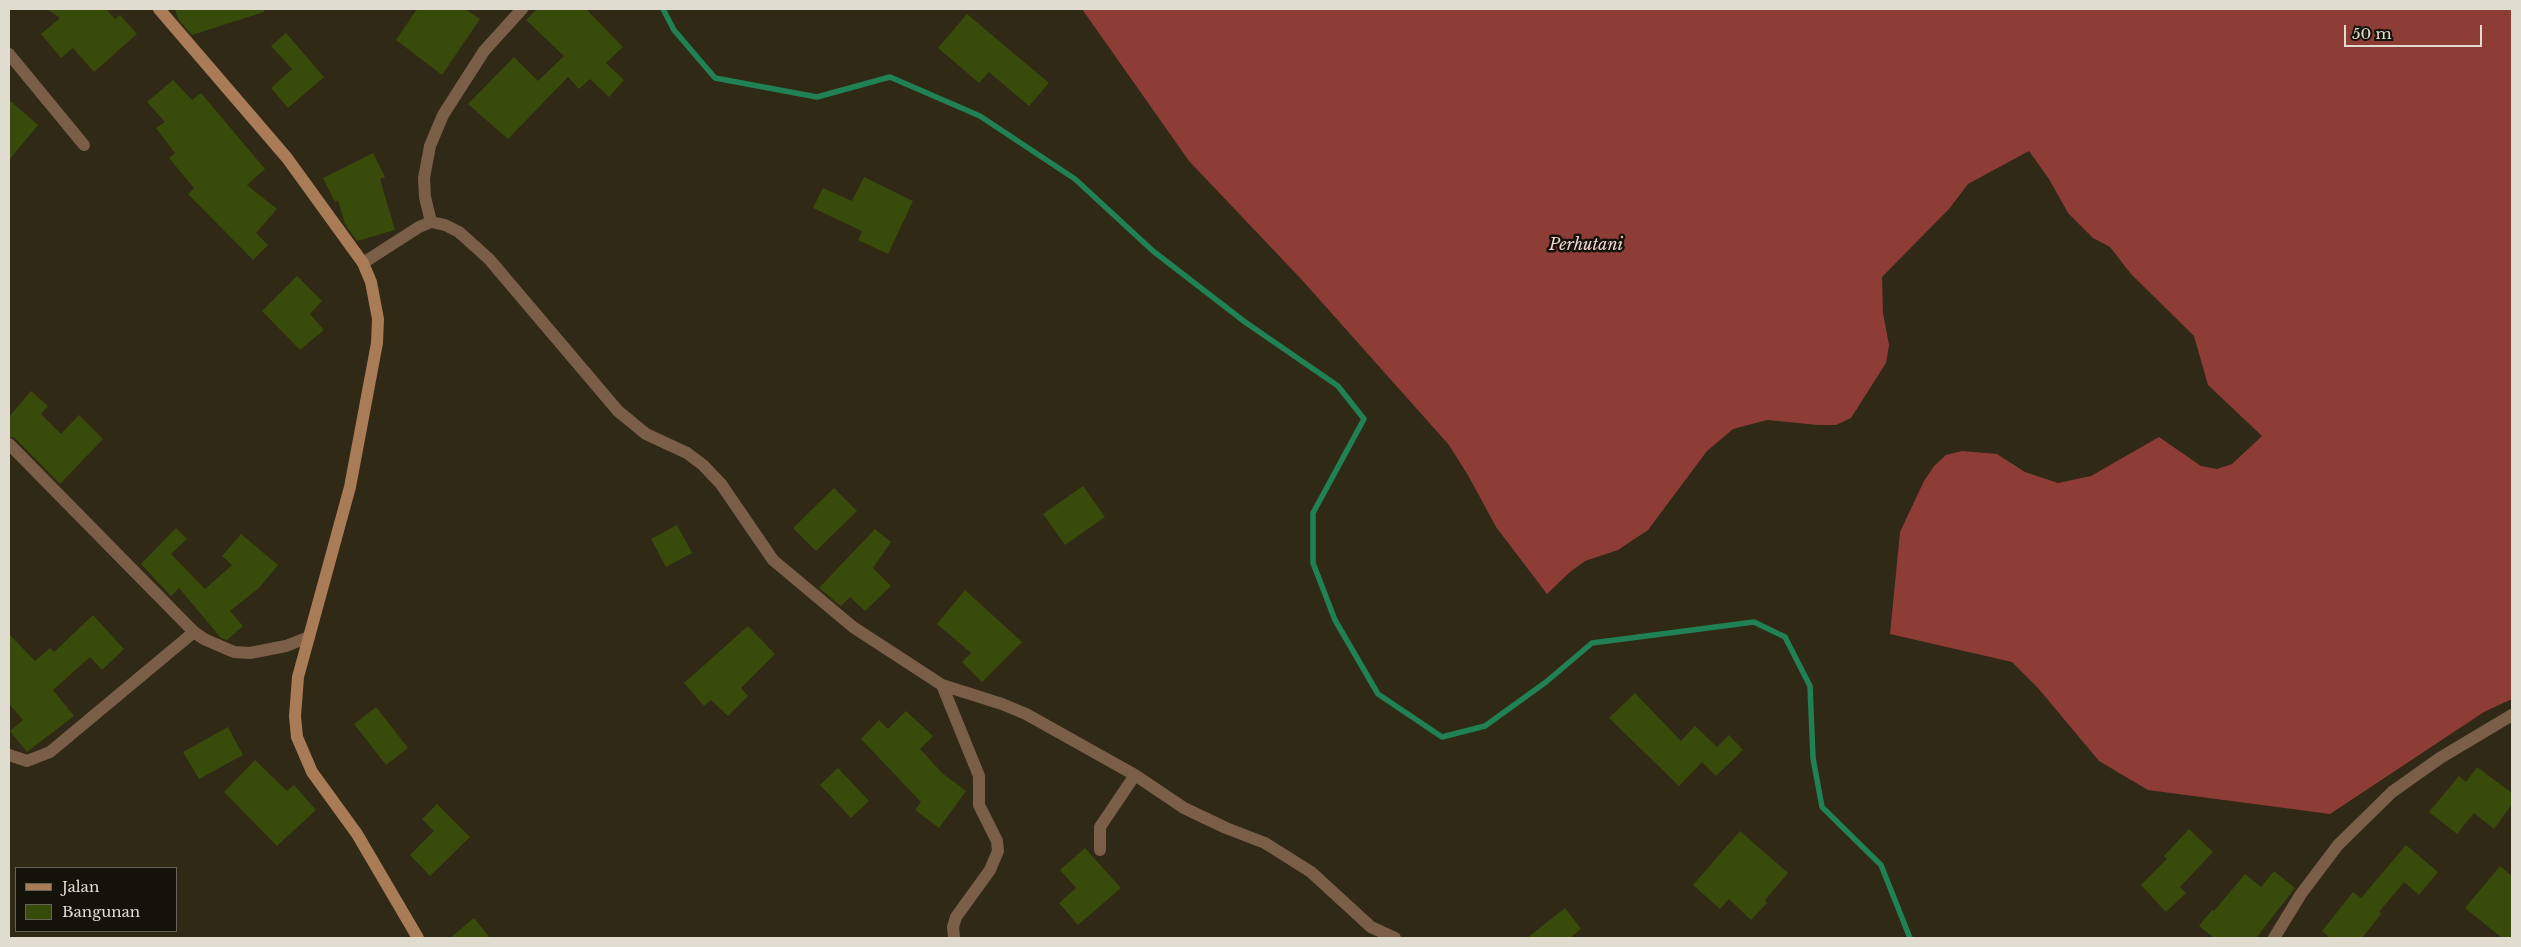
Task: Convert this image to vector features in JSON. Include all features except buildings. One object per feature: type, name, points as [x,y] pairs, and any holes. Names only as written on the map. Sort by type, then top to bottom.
[{"type":"street","points":[[159,9],[287,158],[363,263],[376,299],[376,343],[346,504],[298,677],[295,716],[297,738],[312,772],[361,840],[418,938]]},
{"type":"street","points":[[431,222],[425,197],[424,178],[430,146],[443,115],[484,51],[522,9]]},
{"type":"street","points":[[9,54],[84,146]]},
{"type":"street","points":[[363,263],[420,227],[431,222],[445,225],[474,244],[632,425],[646,434],[687,453],[703,465],[721,484],[773,560],[792,578],[853,627],[942,685],[1002,704],[1026,714],[1135,775],[1184,808],[1226,828],[1265,843],[1311,872],[1371,927],[1395,938]]},
{"type":"street","points":[[9,444],[194,632],[217,647],[234,652],[250,653],[286,646],[309,637]]},
{"type":"street","points":[[9,755],[26,761],[50,752],[194,632]]},
{"type":"street","points":[[942,685],[974,763],[980,785],[979,805],[997,841],[998,851],[990,870],[956,917],[953,927],[954,938]]},
{"type":"street","points":[[2274,938],[2301,894],[2338,845],[2392,792],[2440,758],[2512,715]]},
{"type":"street","points":[[1100,850],[1100,826],[1135,775]]},
{"type":"green space","name":"Perhutani","points":[[1082,9],[2512,9],[2512,699],[2484,712],[2330,814],[2148,790],[2099,761],[2038,688],[2012,662],[1890,634],[1900,532],[1924,481],[1934,466],[1946,455],[1962,451],[1997,454],[2025,472],[2058,483],[2091,476],[2159,437],[2201,466],[2217,469],[2232,464],[2262,436],[2208,385],[2194,336],[2131,274],[2110,247],[2093,238],[2068,213],[2049,179],[2029,151],[1968,184],[1949,209],[1882,277],[1883,313],[1889,345],[1886,363],[1851,418],[1836,425],[1767,420],[1733,429],[1707,451],[1648,530],[1618,550],[1585,561],[1570,572],[1547,594],[1496,527],[1449,445],[1302,280],[1189,161]]},
{"type":"waterway","points":[[663,9],[674,30],[715,78],[817,97],[890,77],[980,116],[1075,179],[1153,251],[1245,322],[1338,386],[1364,419],[1313,513],[1313,563],[1335,620],[1378,694],[1442,737],[1485,726],[1546,682],[1592,643],[1754,622],[1785,637],[1810,686],[1813,758],[1822,807],[1881,865],[1910,938]]}]
